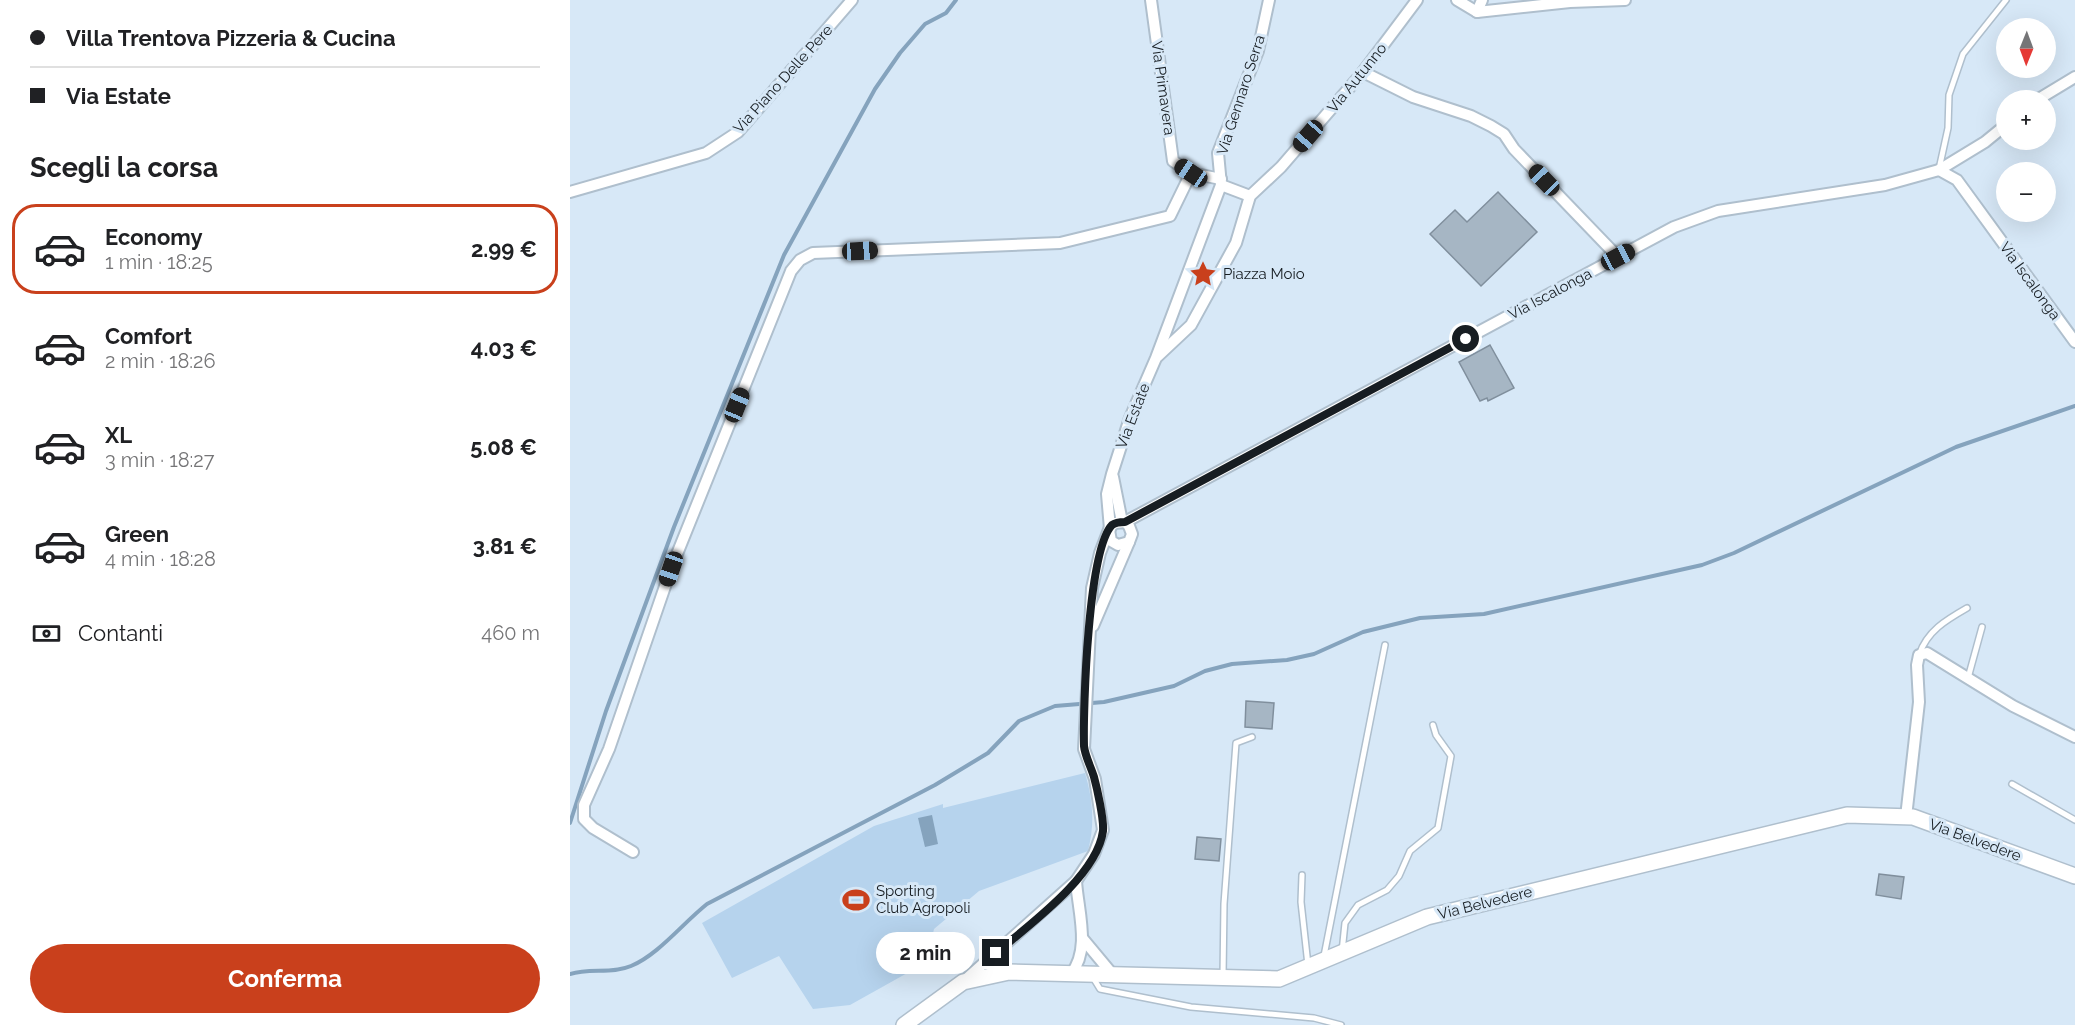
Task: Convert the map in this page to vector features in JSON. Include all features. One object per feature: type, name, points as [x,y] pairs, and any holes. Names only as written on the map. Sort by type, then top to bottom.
[{"type":"street","name":"Via Piano Delle Pere","points":[[570,192],[706,153],[738,132],[852,0]]},
{"type":"street","name":"Via Primavera","points":[[1151,0],[1173,161],[1191,173]]},
{"type":"street","name":"Via Gennaro Serra","points":[[1156,358],[1221,182],[1218,153],[1258,51],[1269,0]]},
{"type":"street","name":"Via Autunno","points":[[1250,196],[1281,167],[1363,72],[1417,0]]},
{"type":"street","points":[[1457,0],[1477,12],[1570,2],[1625,0]]},
{"type":"street","points":[[1477,12],[1482,0]]},
{"type":"street","points":[[1363,72],[1413,97],[1471,116],[1504,134],[1514,149],[1618,257]]},
{"type":"street","points":[[2054,90],[2075,77]]},
{"type":"street","points":[[1939,170],[1996,133]]},
{"type":"street","name":"Via Iscalonga","points":[[1123,522],[1674,227],[1718,211],[1885,185],[1939,170],[1957,180],[2075,342]]},
{"type":"street","points":[[633,852],[593,828],[584,819],[584,805],[609,749],[634,670],[647,642],[684,536],[791,272],[800,260],[813,253],[1059,243],[1170,216],[1191,173],[1221,182],[1250,196],[1236,243],[1191,325],[1156,358]]},
{"type":"street","name":"Via Estate","points":[[963,982],[1076,880],[1094,854],[1103,830],[1095,779],[1084,749],[1092,588],[1100,554],[1109,530],[1107,494],[1112,474],[1130,418],[1156,358]]},
{"type":"street","name":"Via Estate","points":[[1112,474],[1123,522]]},
{"type":"street","name":"Via Iscalonga","points":[[1130,538],[1150,508]]},
{"type":"street","points":[[1123,522],[1130,526],[1130,538],[1122,545],[1114,544],[1109,538],[1109,530],[1115,523],[1123,522]]},
{"type":"street","name":"Via Estate","points":[[1090,632],[1130,538]]},
{"type":"street","points":[[1906,817],[1919,702],[1917,665],[1919,655],[1927,653],[2013,706],[2075,737]]},
{"type":"street","name":"Via Belvedere","points":[[904,1025],[963,982],[1009,972],[1279,979],[1427,918],[1847,814],[1906,817],[2075,876]]},
{"type":"street","points":[[1071,974],[1079,964],[1083,939],[1076,880]]},
{"type":"street","points":[[1083,939],[1113,975]]},
{"type":"lane","points":[[1939,170],[1948,128],[1949,95],[1963,54],[2006,0]]},
{"type":"lane","points":[[1919,655],[1923,642],[1941,622],[1967,608]]},
{"type":"lane","points":[[1968,678],[1982,627]]},
{"type":"lane","points":[[1323,961],[1384,645]]},
{"type":"lane","points":[[1341,953],[1345,924],[1358,905],[1387,890],[1399,876],[1410,851],[1438,828],[1451,756],[1436,735],[1433,725]]},
{"type":"lane","points":[[1223,978],[1224,904],[1236,743],[1252,737]]},
{"type":"lane","points":[[2012,784],[2075,820]]},
{"type":"lane","points":[[1302,875],[1301,902],[1308,967]]},
{"type":"lane","points":[[1091,974],[1100,989],[1191,1007],[1314,1018],[1341,1025]]},
{"type":"shaded area","name":"Sporting Club Agropoli","points":[[1085,773],[1092,812],[1092,831],[1088,851],[979,891],[934,929],[927,962],[850,1005],[813,1009],[779,956],[732,978],[702,923],[874,826],[943,804],[943,808]]},
{"type":"shaded area","points":[[932,815],[938,844],[925,847],[918,818]]},
{"type":"building","points":[[1498,192],[1537,232],[1481,286],[1430,234],[1455,210],[1467,222]]},
{"type":"building","points":[[1490,345],[1514,388],[1488,401],[1487,398],[1480,401],[1459,362]]},
{"type":"building","points":[[1246,701],[1274,703],[1272,729],[1245,727]]},
{"type":"building","points":[[1197,837],[1221,839],[1219,861],[1195,859]]},
{"type":"building","points":[[1879,874],[1904,877],[1901,899],[1876,895]]},
{"type":"waterway","points":[[570,823],[606,711],[674,527],[784,255],[875,89],[900,53],[925,24],[946,13],[956,0]]},
{"type":"waterway","points":[[570,974],[617,970],[641,961],[661,947],[707,904],[935,785],[988,753],[1019,721],[1055,706],[1104,702],[1174,686],[1205,671],[1232,664],[1287,660],[1314,654],[1363,632],[1420,618],[1484,614],[1702,565],[1734,553],[1956,447],[2075,406]]},
{"type":"place","name":"Piazza Moio","points":[[1203,274]]},
{"type":"place","name":"Sporting Club Agropoli","points":[[856,900]]},
{"type":"route","points":[[996,953],[1076,880],[1094,854],[1103,830],[1095,779],[1084,749],[1092,588],[1103,542],[1110,527],[1115,523],[1125,522],[1466,339]]}]
